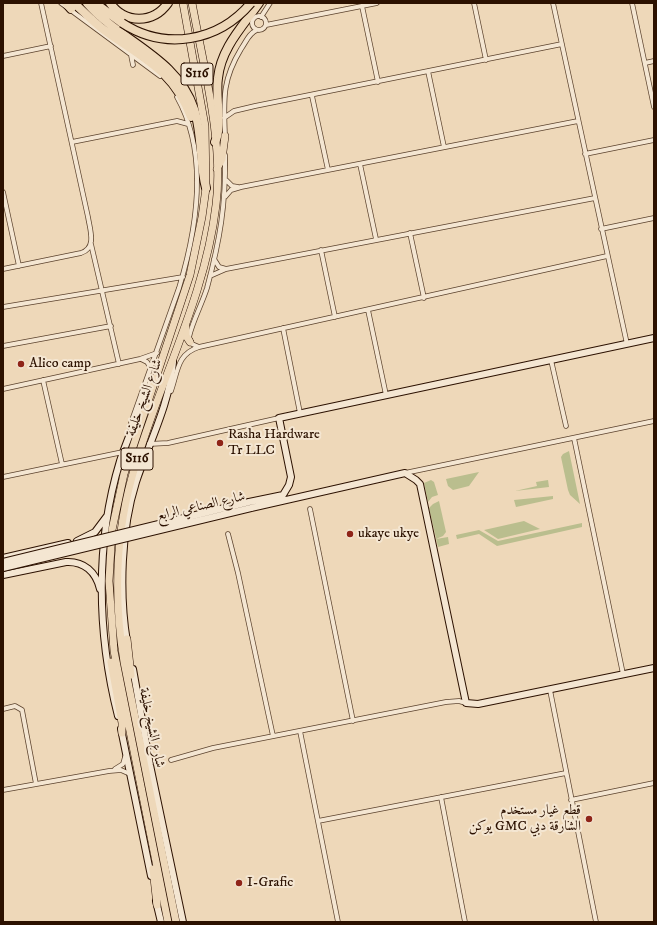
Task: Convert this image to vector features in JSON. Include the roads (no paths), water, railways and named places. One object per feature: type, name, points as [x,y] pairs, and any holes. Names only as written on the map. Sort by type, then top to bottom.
[{"type":"highway","points":[[88,3],[103,18],[166,66],[182,84],[195,110],[201,148],[202,176],[206,188]]},
{"type":"highway","points":[[95,3],[135,31],[156,38],[170,40],[192,39],[206,35],[226,25],[251,3]]},
{"type":"highway","points":[[110,3],[114,9],[125,17],[139,20],[158,14],[168,3]]},
{"type":"highway","name":"شارع الشيخ خليفة","points":[[168,922],[113,641],[109,581],[115,516],[128,460],[166,352],[194,261],[206,188],[207,146],[204,113],[183,3]]},
{"type":"highway","name":"شارع الشيخ خليفة","points":[[176,921],[118,624],[117,585],[120,538],[127,497],[134,470],[197,292],[208,251],[216,205],[217,169],[215,142],[210,103],[192,3]]},
{"type":"highway","points":[[215,142],[218,134],[217,89],[222,61],[228,46],[259,3]]},
{"type":"highway","points":[[70,5],[155,66],[170,79],[180,92],[188,109],[201,148]]},
{"type":"highway","points":[[217,169],[222,159],[225,136]]},
{"type":"highway","points":[[186,324],[186,336],[190,342]]},
{"type":"highway","points":[[127,639],[134,699],[133,707]]},
{"type":"highway","points":[[113,641],[110,656],[123,737]]},
{"type":"highway","points":[[151,841],[157,905]]},
{"type":"main road","points":[[279,418],[654,338]]},
{"type":"main road","points":[[161,922],[105,650],[102,604],[103,562],[109,511],[124,449],[154,376],[166,352]]},
{"type":"main road","points":[[173,358],[170,381],[136,484],[126,531],[123,567],[127,639],[150,765],[183,922]]},
{"type":"main road","name":"شارع الصناعي الرابع","points":[[3,568],[250,505],[283,495],[291,477],[279,418]]},
{"type":"main road","points":[[405,473],[420,484],[466,703],[478,704],[654,668]]},
{"type":"main road","name":"شارع الصناعي الرابع","points":[[3,562],[250,505],[405,473]]},
{"type":"main road","points":[[3,558],[86,538],[98,529],[109,511]]},
{"type":"main road","points":[[3,575],[66,562],[76,562],[86,566],[94,573],[99,587],[102,604]]},
{"type":"street","points":[[42,3],[89,224],[91,244],[103,289],[119,364]]},
{"type":"street","points":[[3,477],[124,449],[127,434],[152,368],[183,277],[192,229],[196,191],[194,154],[185,113],[175,93],[167,83],[70,5],[61,3]]},
{"type":"street","points":[[257,30],[252,26],[252,21],[257,17],[261,17],[270,3]]},
{"type":"street","points":[[199,347],[190,342],[190,334],[210,276],[224,213],[226,179],[224,105],[225,85],[229,71],[251,34],[257,30],[262,30],[266,25],[377,3]]},
{"type":"street","points":[[474,3],[486,60]]},
{"type":"street","points":[[553,3],[627,344]]},
{"type":"street","points":[[632,3],[654,107]]},
{"type":"street","points":[[362,6],[378,82]]},
{"type":"street","points":[[261,17],[265,20],[266,25]]},
{"type":"street","points":[[224,118],[234,112],[562,44]]},
{"type":"street","points":[[3,56],[51,46]]},
{"type":"street","points":[[131,55],[133,65],[139,60]]},
{"type":"street","points":[[645,63],[654,61]]},
{"type":"street","points":[[428,71],[444,147]]},
{"type":"street","points":[[312,96],[328,170]]},
{"type":"street","points":[[224,105],[234,112]]},
{"type":"street","points":[[177,121],[185,113]]},
{"type":"street","points":[[72,142],[177,121],[188,125]]},
{"type":"street","points":[[225,197],[231,190],[241,187],[578,121]]},
{"type":"street","points":[[585,154],[654,140]]},
{"type":"street","points":[[360,164],[376,239]]},
{"type":"street","points":[[226,179],[232,186],[241,187]]},
{"type":"street","points":[[3,192],[19,266]]},
{"type":"street","points":[[210,276],[226,269],[595,198]]},
{"type":"street","points":[[601,229],[654,218]]},
{"type":"street","points":[[410,233],[424,298]]},
{"type":"street","points":[[3,269],[85,252],[91,244]]},
{"type":"street","points":[[321,250],[335,317]]},
{"type":"street","points":[[159,416],[183,356],[188,351],[199,347],[607,256]]},
{"type":"street","points":[[214,260],[219,267],[226,269]]},
{"type":"street","points":[[3,307],[103,289],[183,277]]},
{"type":"street","points":[[169,280],[179,288]]},
{"type":"street","points":[[368,310],[386,395]]},
{"type":"street","points":[[3,346],[111,326]]},
{"type":"street","points":[[283,328],[300,413]]},
{"type":"street","points":[[3,389],[119,364],[157,353]]},
{"type":"street","points":[[140,359],[147,362],[152,368]]},
{"type":"street","points":[[551,360],[566,426]]},
{"type":"street","points":[[43,380],[62,464]]},
{"type":"street","points":[[150,444],[168,443],[279,418]]},
{"type":"street","points":[[405,473],[654,421]]},
{"type":"street","points":[[574,438],[623,674]]},
{"type":"street","points":[[310,509],[353,721]]},
{"type":"street","points":[[228,534],[238,573],[273,736]]},
{"type":"street","points":[[550,690],[596,922]]},
{"type":"street","points":[[171,760],[213,748],[450,701],[466,703]]},
{"type":"street","points":[[3,709],[16,706],[22,710],[36,784]]},
{"type":"street","points":[[300,731],[338,922]]},
{"type":"street","points":[[109,771],[119,768],[124,763],[123,737]]},
{"type":"street","points":[[3,790],[109,771],[121,770],[130,774]]},
{"type":"street","points":[[318,821],[566,773]]},
{"type":"street","points":[[571,800],[654,783]]},
{"type":"street","points":[[441,797],[465,922]]},
{"type":"place","name":"Alico camp","points":[[21,364]]},
{"type":"place","name":"Rasha Hardware Tr LLC","points":[[220,443]]},
{"type":"place","name":"ukaye ukye","points":[[350,534]]},
{"type":"place","name":"قطع غيار مستخدم يوكن GMC الشارقة دبي","points":[[589,819]]},
{"type":"place","name":"I-Grafic","points":[[239,883]]}]
